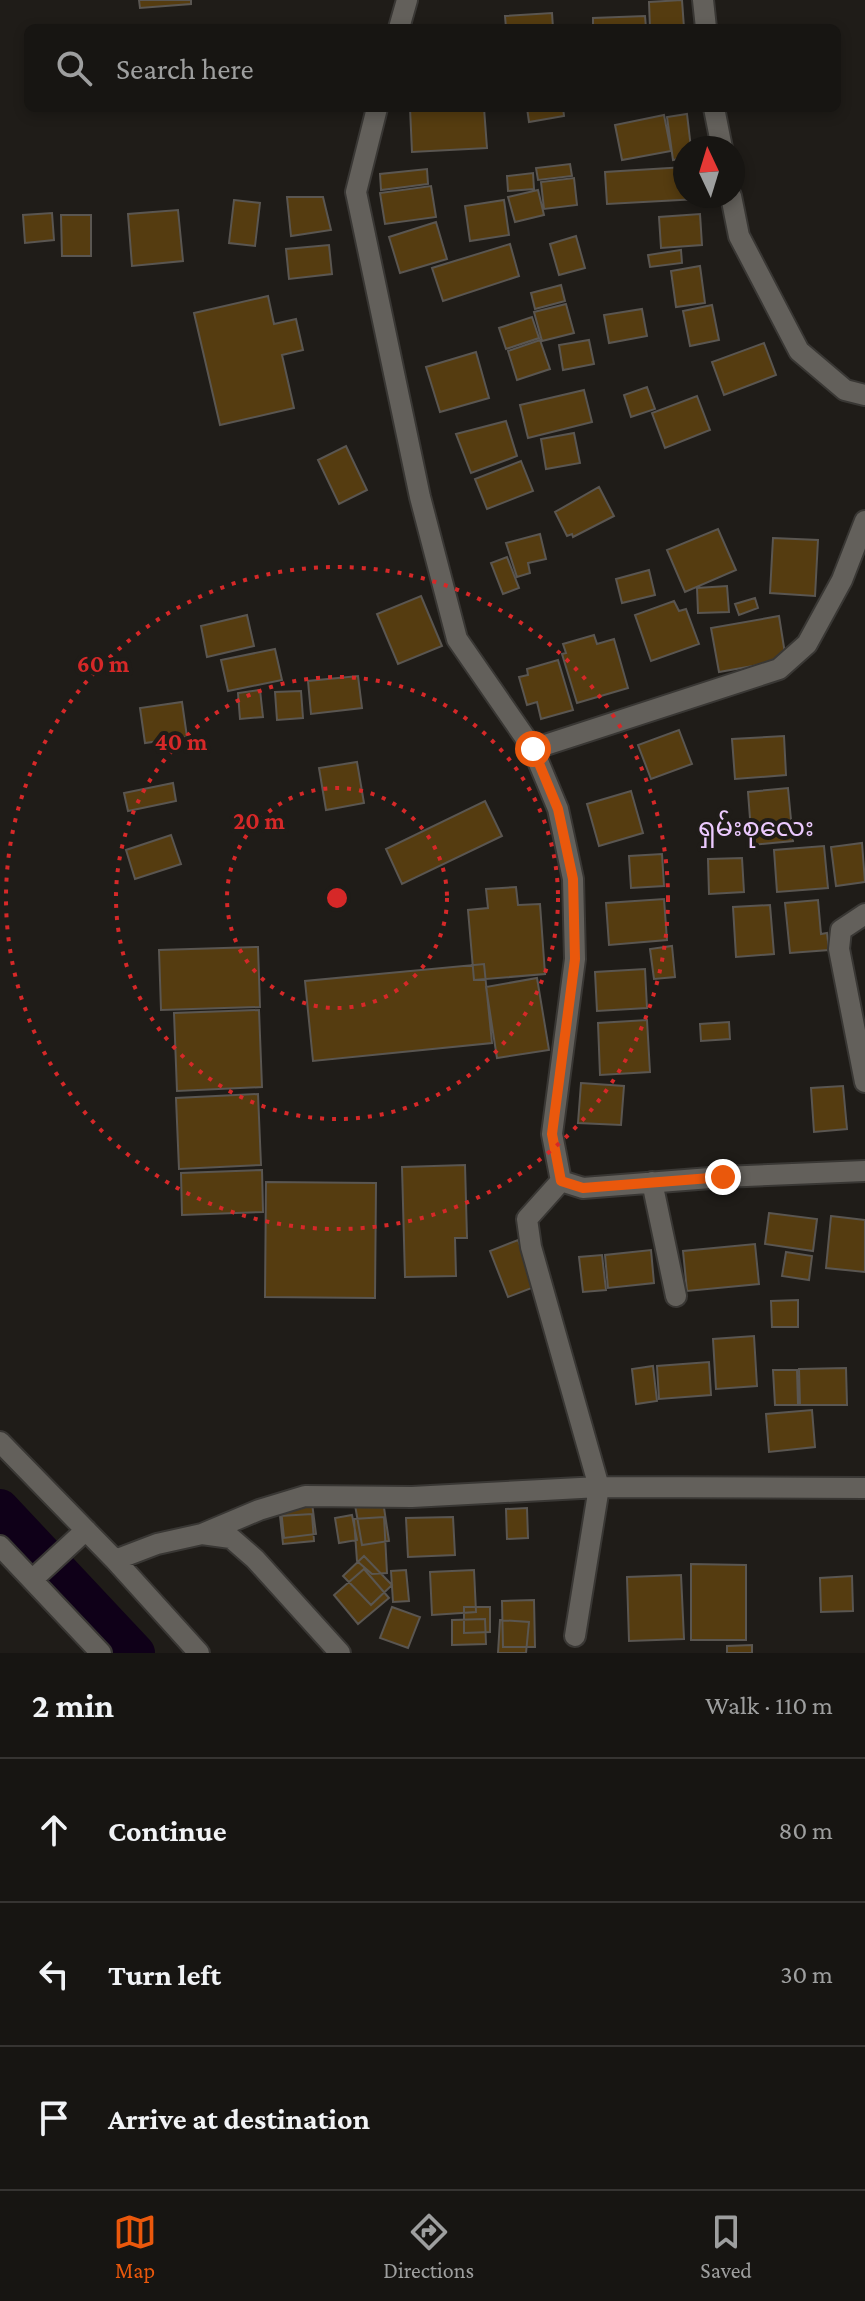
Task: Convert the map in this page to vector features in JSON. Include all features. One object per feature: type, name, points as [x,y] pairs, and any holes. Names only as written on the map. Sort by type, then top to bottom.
[{"type":"street","points":[[400,24],[407,0]]},
{"type":"street","points":[[703,0],[706,24]]},
{"type":"street","points":[[376,112],[356,192],[420,497],[457,639],[533,749],[558,809],[573,879],[575,959],[552,1134],[561,1181]]},
{"type":"street","points":[[715,112],[720,136]]},
{"type":"street","points":[[733,208],[739,236],[799,351],[845,390],[865,395]]},
{"type":"street","points":[[533,749],[779,669],[807,644],[842,580],[865,521]]},
{"type":"street","points":[[865,914],[841,930],[839,949],[865,1082]]},
{"type":"street","points":[[561,1181],[583,1188],[865,1171]]},
{"type":"street","points":[[561,1181],[527,1219],[531,1247],[599,1487],[575,1636]]},
{"type":"street","points":[[652,1182],[676,1296]]},
{"type":"street","points":[[0,1442],[115,1560],[199,1653]]},
{"type":"street","points":[[115,1560],[157,1544],[202,1534],[259,1510],[305,1496],[412,1497],[599,1487],[865,1488]]},
{"type":"street","points":[[39,1573],[86,1530]]},
{"type":"street","points":[[202,1534],[231,1538],[255,1559],[340,1653]]},
{"type":"street","points":[[0,1546],[39,1573],[101,1653]]},
{"type":"building","points":[[139,0],[191,0],[191,4],[140,8]]},
{"type":"building","points":[[682,0],[684,24],[650,24],[649,2]]},
{"type":"building","points":[[552,13],[553,24],[506,24],[505,16]]},
{"type":"building","points":[[645,16],[646,24],[593,24],[593,18]]},
{"type":"building","points":[[410,112],[484,112],[487,148],[412,152]]},
{"type":"building","points":[[528,112],[564,112],[564,116],[529,122]]},
{"type":"building","points":[[687,114],[690,136],[673,136],[673,160],[667,117]]},
{"type":"building","points":[[664,115],[671,151],[622,160],[615,125]]},
{"type":"building","points":[[570,164],[572,176],[538,180],[536,168]]},
{"type":"building","points":[[673,168],[673,200],[607,204],[605,172]]},
{"type":"building","points":[[427,169],[428,184],[381,190],[380,174]]},
{"type":"building","points":[[533,173],[534,189],[508,191],[507,176]]},
{"type":"building","points":[[574,178],[577,205],[544,209],[541,182]]},
{"type":"building","points":[[431,186],[436,217],[385,224],[380,193]]},
{"type":"building","points":[[538,190],[544,215],[515,222],[508,197]]},
{"type":"building","points":[[287,197],[323,197],[331,230],[291,236]]},
{"type":"building","points":[[234,200],[260,203],[255,246],[229,243]]},
{"type":"building","points":[[504,200],[509,235],[470,241],[465,206]]},
{"type":"building","points":[[178,210],[183,261],[132,266],[128,214]]},
{"type":"building","points":[[52,213],[54,240],[25,243],[23,215]]},
{"type":"building","points":[[700,214],[702,245],[661,248],[659,217]]},
{"type":"building","points":[[61,215],[91,215],[91,256],[62,256]]},
{"type":"building","points":[[436,222],[447,259],[400,273],[389,237]]},
{"type":"building","points":[[576,236],[585,268],[559,275],[550,244]]},
{"type":"building","points":[[510,244],[519,276],[443,301],[432,268]]},
{"type":"building","points":[[329,245],[332,274],[289,279],[286,249]]},
{"type":"building","points":[[681,250],[682,263],[650,267],[648,255]]},
{"type":"building","points":[[700,266],[705,303],[676,307],[671,271]]},
{"type":"building","points":[[561,285],[565,301],[535,309],[531,293]]},
{"type":"building","points":[[268,296],[274,324],[296,319],[303,350],[282,355],[294,408],[220,425],[194,313]]},
{"type":"building","points":[[566,304],[574,333],[542,341],[534,312]]},
{"type":"building","points":[[712,305],[719,340],[690,346],[683,311]]},
{"type":"building","points":[[642,309],[647,336],[609,343],[604,315]]},
{"type":"building","points":[[532,317],[539,338],[506,349],[499,328]]},
{"type":"building","points":[[540,340],[550,369],[517,380],[508,351]]},
{"type":"building","points":[[589,340],[594,364],[563,370],[559,345]]},
{"type":"building","points":[[764,343],[776,375],[724,395],[712,362]]},
{"type":"building","points":[[476,352],[489,398],[440,412],[426,367]]},
{"type":"building","points":[[647,387],[655,409],[631,417],[624,395]]},
{"type":"building","points":[[584,390],[592,422],[528,438],[520,405]]},
{"type":"building","points":[[697,396],[710,430],[665,448],[652,413]]},
{"type":"building","points":[[506,421],[517,456],[471,473],[456,434]]},
{"type":"building","points":[[574,433],[580,463],[546,469],[541,439]]},
{"type":"building","points":[[346,446],[367,490],[339,504],[318,460]]},
{"type":"building","points":[[521,461],[533,491],[487,509],[475,479]]},
{"type":"building","points":[[599,487],[614,516],[573,537],[572,534],[567,536],[555,512]]},
{"type":"building","points":[[718,529],[736,570],[685,592],[667,550]]},
{"type":"building","points":[[540,534],[546,559],[528,563],[530,573],[517,577],[506,543]]},
{"type":"building","points":[[773,538],[818,540],[815,596],[770,593]]},
{"type":"building","points":[[507,557],[519,588],[503,594],[491,563]]},
{"type":"building","points":[[649,570],[655,595],[622,603],[616,579]]},
{"type":"building","points":[[727,586],[729,612],[698,613],[697,588]]},
{"type":"building","points":[[421,596],[442,646],[398,664],[377,614]]},
{"type":"building","points":[[755,598],[758,608],[739,615],[735,604]]},
{"type":"building","points":[[674,601],[679,611],[686,609],[699,644],[651,661],[635,615]]},
{"type":"building","points":[[247,615],[254,646],[207,657],[201,626]]},
{"type":"building","points":[[779,616],[786,660],[719,672],[711,628]]},
{"type":"building","points":[[594,635],[597,644],[614,639],[628,688],[577,703],[562,654],[566,653],[563,644]]},
{"type":"building","points":[[275,649],[282,680],[228,691],[221,660]]},
{"type":"building","points":[[558,660],[573,710],[541,719],[537,702],[527,705],[519,677],[528,675],[527,669]]},
{"type":"building","points":[[358,676],[362,708],[311,714],[308,681]]},
{"type":"building","points":[[260,690],[263,717],[240,719],[238,693]]},
{"type":"building","points":[[301,691],[303,718],[277,720],[275,692]]},
{"type":"building","points":[[182,702],[187,737],[145,743],[140,708]]},
{"type":"building","points":[[679,730],[692,764],[651,779],[638,745]]},
{"type":"building","points":[[784,736],[786,775],[735,779],[732,739]]},
{"type":"building","points":[[357,762],[364,803],[326,810],[319,768]]},
{"type":"building","points":[[173,783],[176,801],[128,811],[124,793]]},
{"type":"building","points":[[788,788],[793,841],[752,845],[748,792]]},
{"type":"building","points":[[631,791],[643,833],[599,846],[587,804]]},
{"type":"building","points":[[485,801],[502,836],[402,884],[386,849]]},
{"type":"building","points":[[171,835],[181,864],[135,879],[126,850]]},
{"type":"building","points":[[862,843],[865,882],[836,886],[831,847]]},
{"type":"building","points":[[824,846],[828,888],[777,892],[774,850]]},
{"type":"building","points":[[662,854],[664,886],[631,888],[629,856]]},
{"type":"building","points":[[742,858],[744,892],[709,894],[708,859]]},
{"type":"building","points":[[516,887],[518,905],[540,904],[545,974],[474,980],[468,910],[488,908],[486,889]]},
{"type":"building","points":[[664,899],[667,940],[609,945],[606,903]]},
{"type":"building","points":[[818,900],[821,934],[827,933],[829,950],[790,953],[785,903]]},
{"type":"building","points":[[770,905],[774,954],[736,957],[733,907]]},
{"type":"building","points":[[672,946],[675,977],[654,979],[650,949]]},
{"type":"building","points":[[258,947],[260,1007],[161,1010],[159,950]]},
{"type":"building","points":[[484,964],[492,1043],[313,1061],[305,981]]},
{"type":"building","points":[[645,969],[647,1008],[597,1011],[595,972]]},
{"type":"building","points":[[537,978],[549,1050],[497,1058],[486,987]]},
{"type":"building","points":[[259,1010],[262,1087],[177,1091],[174,1013]]},
{"type":"building","points":[[647,1020],[650,1072],[600,1075],[598,1023]]},
{"type":"building","points":[[729,1022],[730,1039],[701,1041],[700,1024]]},
{"type":"building","points":[[581,1083],[624,1086],[621,1125],[578,1123]]},
{"type":"building","points":[[843,1086],[847,1129],[814,1132],[811,1088]]},
{"type":"building","points":[[258,1094],[261,1165],[179,1169],[176,1098]]},
{"type":"building","points":[[465,1165],[467,1238],[455,1238],[456,1276],[405,1277],[402,1167]]},
{"type":"building","points":[[262,1170],[263,1212],[182,1215],[181,1173]]},
{"type":"building","points":[[266,1182],[376,1183],[375,1298],[265,1297]]},
{"type":"building","points":[[769,1213],[817,1219],[813,1251],[765,1244]]},
{"type":"building","points":[[831,1216],[865,1220],[865,1272],[826,1268]]},
{"type":"building","points":[[518,1240],[537,1286],[508,1297],[490,1251]]},
{"type":"building","points":[[755,1244],[759,1284],[687,1291],[683,1251]]},
{"type":"building","points":[[651,1250],[654,1283],[608,1288],[605,1255]]},
{"type":"building","points":[[786,1252],[812,1256],[809,1280],[782,1276]]},
{"type":"building","points":[[602,1255],[606,1290],[583,1292],[579,1257]]},
{"type":"building","points":[[798,1300],[798,1327],[772,1327],[771,1301]]},
{"type":"building","points":[[754,1336],[757,1386],[716,1389],[713,1339]]},
{"type":"building","points":[[709,1362],[711,1395],[659,1399],[657,1366]]},
{"type":"building","points":[[653,1366],[657,1401],[636,1404],[632,1369]]},
{"type":"building","points":[[846,1368],[847,1405],[800,1405],[799,1369]]},
{"type":"building","points":[[773,1370],[797,1370],[798,1405],[775,1405]]},
{"type":"building","points":[[812,1410],[815,1447],[769,1452],[766,1414]]},
{"type":"building","points":[[311,1495],[316,1534],[284,1538],[280,1499]]},
{"type":"building","points":[[383,1501],[389,1541],[362,1545],[355,1505]]},
{"type":"building","points":[[527,1508],[528,1538],[507,1539],[506,1509]]},
{"type":"building","points":[[312,1514],[314,1541],[283,1544],[280,1516]]},
{"type":"building","points":[[352,1515],[357,1540],[339,1543],[335,1518]]},
{"type":"building","points":[[384,1517],[387,1573],[372,1574],[357,1561],[354,1519]]},
{"type":"building","points":[[453,1517],[455,1555],[408,1557],[406,1518]]},
{"type":"building","points":[[364,1556],[392,1585],[371,1605],[343,1576]]},
{"type":"building","points":[[691,1564],[746,1565],[746,1640],[691,1640]]},
{"type":"building","points":[[364,1569],[389,1598],[358,1624],[334,1595]]},
{"type":"building","points":[[406,1570],[409,1601],[393,1602],[391,1571]]},
{"type":"building","points":[[474,1570],[476,1612],[432,1615],[430,1572]]},
{"type":"building","points":[[681,1575],[684,1639],[629,1641],[627,1577]]},
{"type":"building","points":[[852,1576],[853,1611],[821,1612],[820,1578]]},
{"type":"building","points":[[534,1600],[535,1647],[503,1647],[502,1601]]},
{"type":"building","points":[[392,1607],[420,1617],[408,1648],[380,1638]]},
{"type":"building","points":[[464,1607],[490,1607],[490,1632],[464,1633]]},
{"type":"building","points":[[485,1619],[486,1644],[452,1645],[452,1620]]},
{"type":"building","points":[[500,1620],[529,1622],[526,1653],[498,1653]]},
{"type":"building","points":[[752,1645],[752,1653],[727,1653],[727,1646]]},
{"type":"waterway","points":[[0,1508],[136,1653]]},
{"type":"district","name":"ရှမ်းစုလေး","points":[[756,827]]},
{"type":"route","points":[[533,749],[558,809],[573,879],[575,959],[552,1134],[561,1181],[583,1188],[723,1177]]}]
